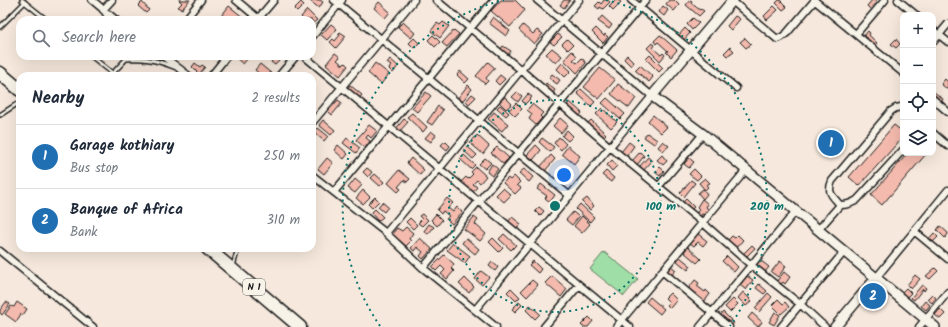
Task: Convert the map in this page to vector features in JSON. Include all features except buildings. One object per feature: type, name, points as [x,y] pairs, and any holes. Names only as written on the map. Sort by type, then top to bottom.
[{"type":"highway","points":[[0,73],[16,87]]},
{"type":"highway","name":"N 1","points":[[212,252],[300,327]]},
{"type":"main road","points":[[732,0],[652,96],[703,134],[935,327]]},
{"type":"main road","points":[[835,327],[876,278]]},
{"type":"street","points":[[92,0],[111,16]]},
{"type":"street","points":[[103,10],[112,0]]},
{"type":"street","points":[[188,16],[201,0]]},
{"type":"street","points":[[236,0],[255,16]]},
{"type":"street","points":[[261,16],[274,0]]},
{"type":"street","points":[[316,118],[414,0]]},
{"type":"street","points":[[436,0],[521,70],[610,147],[703,223],[751,265],[800,304],[825,327]]},
{"type":"street","points":[[334,192],[494,0]]},
{"type":"street","points":[[475,310],[652,96],[537,0]]},
{"type":"street","points":[[386,233],[579,0]]},
{"type":"street","points":[[631,0],[736,88]]},
{"type":"street","points":[[423,268],[646,0]]},
{"type":"street","points":[[732,0],[777,39],[787,33],[814,0],[900,71]]},
{"type":"street","points":[[856,34],[885,0]]},
{"type":"street","points":[[898,0],[912,12]]},
{"type":"street","points":[[316,31],[338,1],[428,79],[570,196]]},
{"type":"street","points":[[936,38],[948,24]]},
{"type":"street","points":[[936,32],[948,42]]},
{"type":"street","points":[[168,60],[184,72]]},
{"type":"street","points":[[214,72],[224,60]]},
{"type":"street","points":[[282,72],[293,60]]},
{"type":"street","points":[[309,60],[630,327]]},
{"type":"street","points":[[936,102],[948,112]]},
{"type":"street","points":[[900,107],[891,111],[832,181],[829,187],[830,192],[840,204],[847,205],[853,203],[900,153]]},
{"type":"street","points":[[658,187],[703,134]]},
{"type":"street","points":[[936,136],[948,146]]},
{"type":"street","points":[[616,327],[746,170]]},
{"type":"street","points":[[316,177],[386,233],[423,268],[496,327]]},
{"type":"street","points":[[876,278],[948,190]]},
{"type":"street","points":[[818,230],[840,204]]},
{"type":"street","points":[[700,327],[796,211]]},
{"type":"street","points":[[914,231],[948,259]]},
{"type":"street","points":[[0,251],[93,327]]},
{"type":"street","points":[[781,327],[844,252]]},
{"type":"street","points":[[662,271],[729,327]]},
{"type":"street","points":[[544,327],[579,285]]},
{"type":"street","points":[[919,327],[948,292]]},
{"type":"lane","points":[[0,27],[23,1],[42,16]]},
{"type":"lane","points":[[103,10],[106,16]]},
{"type":"lane","points":[[96,60],[110,72]]},
{"type":"lane","points":[[116,72],[124,60]]},
{"type":"lane","points":[[154,60],[180,69]]},
{"type":"lane","points":[[0,115],[16,105]]},
{"type":"lane","points":[[232,269],[237,252]]},
{"type":"green space","points":[[604,252],[638,279],[624,296],[590,269]]},
{"type":"place","name":"Garage kothiary","points":[[831,143]]},
{"type":"place","name":"Banque of Africa","points":[[873,296]]}]
